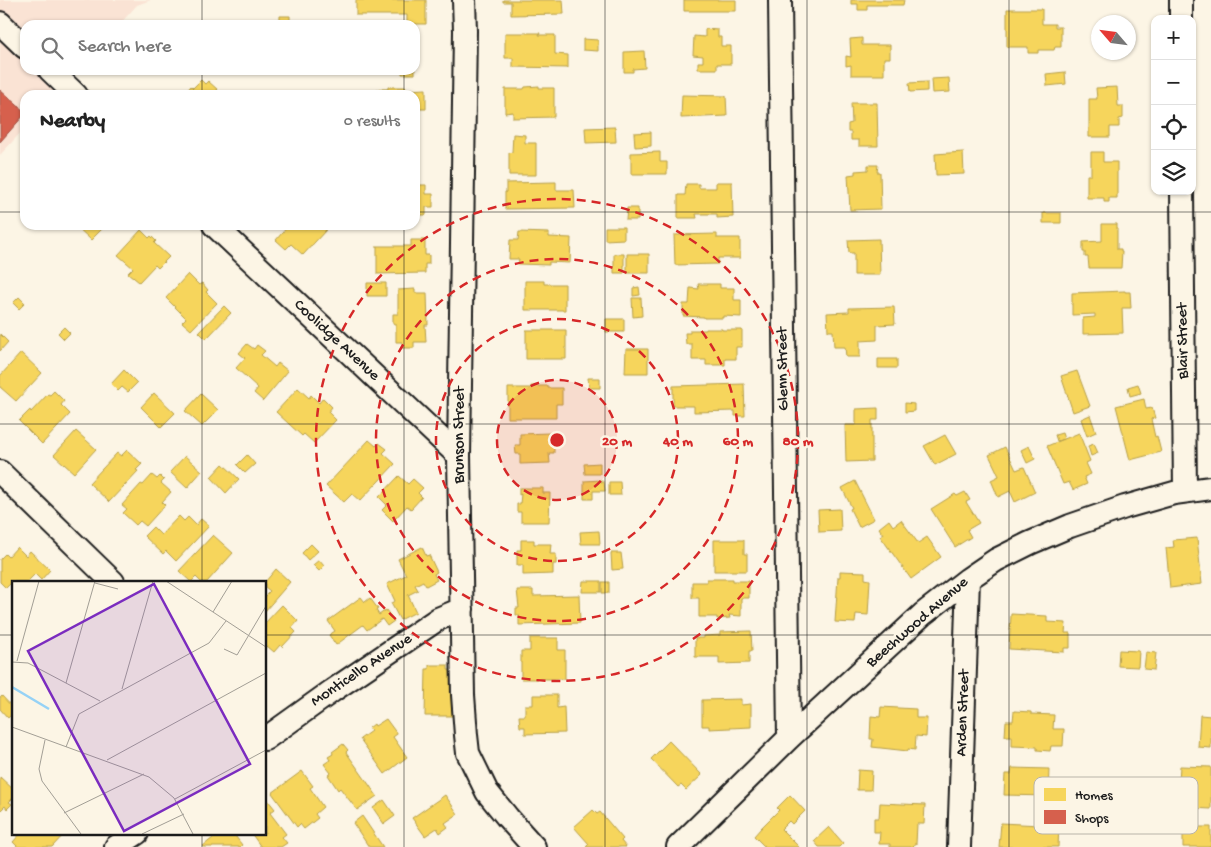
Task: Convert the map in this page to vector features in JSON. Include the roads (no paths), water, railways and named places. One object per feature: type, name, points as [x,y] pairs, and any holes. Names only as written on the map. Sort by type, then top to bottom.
[{"type":"street","name":"Brunson Street","points":[[464,0],[459,456],[463,695],[468,753],[487,792],[534,847]]},
{"type":"street","name":"Glenn Street","points":[[780,0],[789,738]]},
{"type":"street","points":[[1181,0],[1181,15]]},
{"type":"street","points":[[0,23],[20,42]]},
{"type":"street","points":[[55,75],[71,90]]},
{"type":"street","name":"Blair Street","points":[[1182,195],[1185,491]]},
{"type":"street","name":"Coolidge Avenue","points":[[219,230],[459,456]]},
{"type":"street","points":[[0,472],[112,581]]},
{"type":"street","name":"Beechwood Avenue","points":[[678,847],[789,738],[923,614],[996,560],[1070,526],[1125,507],[1174,493],[1211,488]]},
{"type":"street","name":"Arden Street","points":[[960,847],[968,579]]},
{"type":"street","name":"Monticello Avenue","points":[[267,734],[438,619],[462,609]]},
{"type":"street","points":[[116,847],[136,834]]}]
